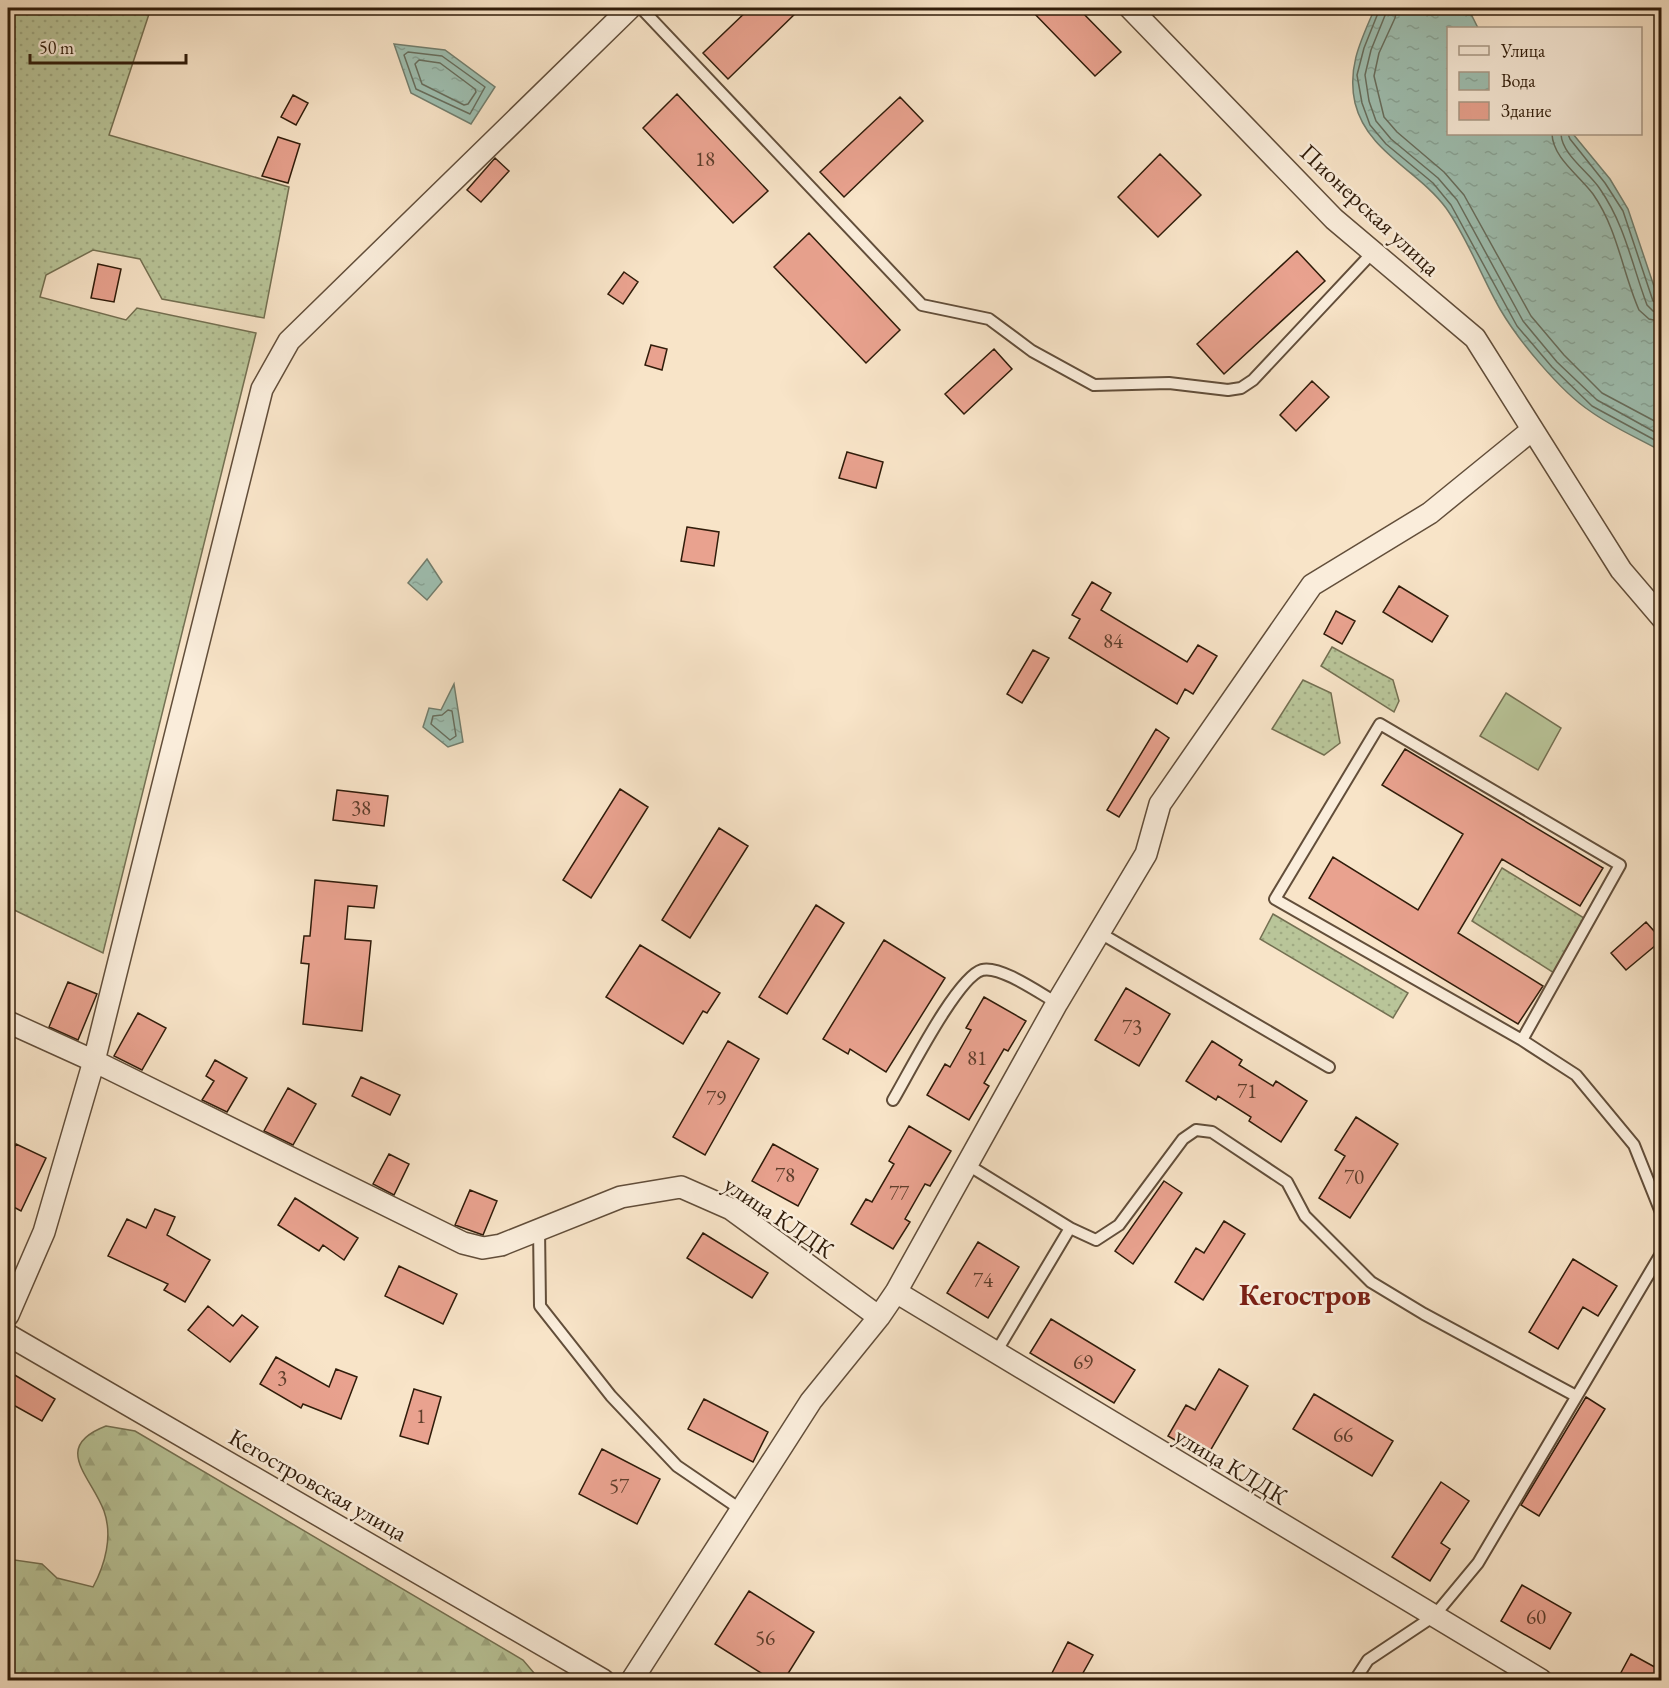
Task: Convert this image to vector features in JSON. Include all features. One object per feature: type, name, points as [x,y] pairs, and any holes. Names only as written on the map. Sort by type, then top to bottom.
[{"type":"street","points":[[8,1315],[44,1232],[94,1061],[262,389],[289,341],[630,8]]},
{"type":"street","name":"Пионерская улица","points":[[1130,8],[1334,219],[1475,338],[1621,570],[1662,618]]},
{"type":"street","points":[[632,1680],[811,1401],[879,1317],[896,1292],[1057,1003],[1146,855],[1160,804],[1312,585],[1430,513],[1532,430]]},
{"type":"street","name":"улица КЛДК","points":[[8,1022],[94,1061],[463,1243],[483,1248],[501,1245],[621,1197],[681,1187],[731,1209],[879,1317]]},
{"type":"street","name":"улица КЛДК","points":[[896,1292],[995,1354],[1541,1680]]},
{"type":"street","name":"Кегостровская улица","points":[[8,1335],[603,1680]]},
{"type":"lane","points":[[641,8],[922,305],[989,319],[1032,351],[1094,385],[1169,383],[1228,390],[1241,388],[1253,380],[1373,252]]},
{"type":"lane","points":[[1522,1040],[1620,865],[1380,724],[1275,899],[1522,1040],[1576,1076],[1634,1145],[1662,1215]]},
{"type":"lane","points":[[1100,933],[1329,1067]]},
{"type":"lane","points":[[893,1100],[954,995],[975,974],[982,970],[996,971],[1057,1003]]},
{"type":"lane","points":[[968,1165],[1070,1228],[1096,1240],[1119,1226],[1183,1139],[1196,1130],[1212,1132],[1287,1182],[1305,1216],[1371,1282],[1424,1314],[1576,1396]]},
{"type":"lane","points":[[1654,1194],[1662,1176]]},
{"type":"lane","points":[[539,1228],[540,1306],[611,1396],[677,1466],[740,1509]]},
{"type":"lane","points":[[995,1354],[1070,1228]]},
{"type":"lane","points":[[1355,1680],[1368,1660],[1434,1616],[1478,1563],[1662,1252]]},
{"type":"green space","points":[[8,8],[151,8],[109,135],[289,187],[264,318],[162,299],[140,259],[93,250],[46,275],[40,297],[126,320],[137,308],[256,333],[103,953],[8,907]]},
{"type":"green space","points":[[1332,647],[1393,680],[1399,701],[1394,712],[1321,666]]},
{"type":"green space","points":[[1303,680],[1331,693],[1340,743],[1324,755],[1272,729]]},
{"type":"green space","points":[[1506,693],[1561,728],[1538,770],[1480,736]]},
{"type":"green space","points":[[1502,868],[1584,918],[1554,973],[1472,921]]},
{"type":"green space","points":[[1273,914],[1408,993],[1393,1018],[1260,939]]},
{"type":"green space","points":[[106,1426],[135,1431],[523,1660],[540,1680],[8,1680],[8,1559],[42,1564],[57,1578],[93,1587],[101,1569],[108,1540],[107,1521],[98,1498],[84,1474],[78,1453],[81,1443],[90,1434]]},
{"type":"water","points":[[1375,8],[1468,8],[1478,27],[1447,27],[1447,135],[1574,135],[1610,179],[1628,209],[1661,307],[1661,451],[1598,417],[1553,378],[1528,350],[1508,321],[1446,208],[1422,182],[1394,160],[1370,135],[1361,120],[1353,90],[1354,66]]},
{"type":"water","points":[[394,44],[445,50],[495,87],[471,124],[411,93]]},
{"type":"water","points":[[427,559],[442,582],[427,600],[408,583]]},
{"type":"water","points":[[454,684],[463,742],[448,747],[423,727],[429,708],[441,710]]},
{"type":"building","points":[[750,8],[801,8],[728,79],[703,53]]},
{"type":"building","points":[[1029,8],[1078,8],[1121,52],[1095,76]]},
{"type":"building","points":[[677,94],[768,191],[733,223],[643,128]]},
{"type":"building","points":[[293,95],[308,103],[296,125],[281,117]]},
{"type":"building","points":[[900,97],[923,121],[844,197],[820,172]]},
{"type":"building","points":[[278,137],[300,144],[288,183],[262,176]]},
{"type":"building","points":[[1160,154],[1201,195],[1158,237],[1118,197]]},
{"type":"building","points":[[495,158],[509,171],[481,202],[467,190]]},
{"type":"building","points":[[809,233],[900,330],[866,363],[774,267]]},
{"type":"building","points":[[1297,251],[1325,281],[1224,374],[1197,344]]},
{"type":"building","points":[[98,264],[121,269],[114,302],[91,298]]},
{"type":"building","points":[[624,272],[638,282],[623,304],[608,294]]},
{"type":"building","points":[[651,345],[667,349],[662,370],[645,365]]},
{"type":"building","points":[[994,349],[1012,369],[964,414],[945,394]]},
{"type":"building","points":[[1312,381],[1329,397],[1296,431],[1280,415]]},
{"type":"building","points":[[847,452],[883,462],[876,488],[839,478]]},
{"type":"building","points":[[687,527],[719,532],[714,566],[681,561]]},
{"type":"building","points":[[1092,582],[1111,593],[1101,610],[1187,662],[1198,645],[1217,656],[1193,694],[1185,689],[1177,704],[1069,638],[1080,619],[1072,615]]},
{"type":"building","points":[[1399,586],[1448,616],[1432,642],[1383,612]]},
{"type":"building","points":[[1336,611],[1355,621],[1342,644],[1324,634]]},
{"type":"building","points":[[1033,650],[1049,658],[1022,703],[1007,694]]},
{"type":"building","points":[[1156,729],[1169,738],[1119,817],[1107,810]]},
{"type":"building","points":[[1405,749],[1603,868],[1580,906],[1502,859],[1458,933],[1543,986],[1518,1024],[1309,898],[1333,857],[1418,910],[1463,834],[1382,785]]},
{"type":"building","points":[[620,789],[648,807],[591,898],[563,880]]},
{"type":"building","points":[[337,790],[388,796],[384,826],[333,820]]},
{"type":"building","points":[[719,828],[748,846],[690,938],[662,920]]},
{"type":"building","points":[[315,880],[377,886],[374,908],[348,906],[345,939],[371,941],[362,1031],[303,1024],[309,964],[301,963],[304,936],[310,936]]},
{"type":"building","points":[[816,905],[844,923],[787,1014],[759,997]]},
{"type":"building","points":[[1646,922],[1662,940],[1626,970],[1611,953]]},
{"type":"building","points":[[884,940],[945,978],[886,1072],[850,1049],[848,1054],[823,1039]]},
{"type":"building","points":[[640,945],[720,993],[707,1013],[703,1011],[683,1044],[606,997]]},
{"type":"building","points":[[68,982],[97,994],[78,1040],[49,1027]]},
{"type":"building","points":[[1126,988],[1170,1014],[1139,1066],[1095,1040]]},
{"type":"building","points":[[984,997],[1026,1021],[1008,1051],[1004,1049],[984,1083],[989,1086],[969,1120],[927,1095],[945,1064],[950,1067],[971,1030],[966,1028]]},
{"type":"building","points":[[138,1013],[166,1028],[142,1070],[114,1056]]},
{"type":"building","points":[[728,1041],[759,1059],[705,1155],[673,1137]]},
{"type":"building","points":[[1212,1041],[1242,1060],[1239,1065],[1273,1086],[1276,1081],[1307,1101],[1281,1142],[1249,1121],[1251,1117],[1218,1096],[1216,1100],[1186,1081]]},
{"type":"building","points":[[215,1060],[247,1078],[227,1112],[202,1100],[214,1081],[206,1076]]},
{"type":"building","points":[[361,1077],[400,1095],[390,1115],[352,1096]]},
{"type":"building","points":[[288,1088],[316,1104],[293,1145],[264,1131]]},
{"type":"building","points":[[1356,1117],[1398,1144],[1350,1218],[1319,1198],[1345,1156],[1335,1150]]},
{"type":"building","points":[[909,1126],[951,1151],[930,1186],[925,1184],[905,1219],[910,1222],[893,1249],[851,1224],[866,1199],[872,1202],[894,1164],[889,1161]]},
{"type":"building","points":[[16,1144],[46,1158],[21,1211],[8,1204],[8,1162]]},
{"type":"building","points":[[773,1144],[818,1169],[798,1206],[752,1181]]},
{"type":"building","points":[[389,1154],[409,1164],[394,1195],[373,1184]]},
{"type":"building","points":[[1164,1181],[1182,1193],[1133,1264],[1115,1251]]},
{"type":"building","points":[[470,1190],[497,1201],[483,1235],[455,1225]]},
{"type":"building","points":[[295,1198],[358,1238],[344,1260],[323,1245],[319,1251],[278,1225]]},
{"type":"building","points":[[155,1209],[175,1217],[167,1235],[210,1260],[185,1302],[164,1290],[168,1284],[108,1256],[127,1219],[146,1228]]},
{"type":"building","points":[[1224,1221],[1245,1234],[1203,1300],[1175,1282],[1196,1248],[1204,1253]]},
{"type":"building","points":[[703,1233],[768,1273],[752,1298],[687,1258]]},
{"type":"building","points":[[978,1242],[1019,1267],[988,1318],[947,1293]]},
{"type":"building","points":[[1573,1259],[1617,1286],[1598,1316],[1583,1307],[1558,1349],[1529,1332]]},
{"type":"building","points":[[399,1266],[457,1294],[443,1324],[385,1296]]},
{"type":"building","points":[[208,1306],[233,1326],[242,1315],[258,1327],[230,1362],[188,1330]]},
{"type":"building","points":[[1051,1319],[1135,1370],[1114,1403],[1030,1353]]},
{"type":"building","points":[[276,1357],[329,1387],[336,1369],[357,1377],[341,1419],[303,1404],[301,1408],[260,1384]]},
{"type":"building","points":[[1219,1369],[1248,1386],[1206,1458],[1168,1436],[1186,1405],[1195,1410]]},
{"type":"building","points":[[8,1371],[55,1399],[42,1421],[8,1402]]},
{"type":"building","points":[[414,1389],[441,1397],[428,1444],[400,1436]]},
{"type":"building","points":[[1314,1394],[1393,1441],[1372,1476],[1293,1429]]},
{"type":"building","points":[[1586,1397],[1605,1409],[1539,1516],[1521,1505]]},
{"type":"building","points":[[704,1399],[768,1432],[753,1462],[688,1429]]},
{"type":"building","points":[[602,1449],[660,1479],[637,1524],[579,1494]]},
{"type":"building","points":[[1441,1482],[1469,1501],[1441,1543],[1450,1549],[1430,1581],[1392,1557]]},
{"type":"building","points":[[1522,1585],[1571,1613],[1550,1649],[1501,1621]]},
{"type":"building","points":[[749,1591],[814,1632],[784,1680],[772,1680],[715,1644]]},
{"type":"building","points":[[1068,1642],[1093,1655],[1079,1680],[1061,1680],[1051,1675]]},
{"type":"building","points":[[1631,1654],[1662,1671],[1662,1680],[1617,1680]]},
{"type":"district","name":"Кегостров","points":[[1305,1295]]}]
